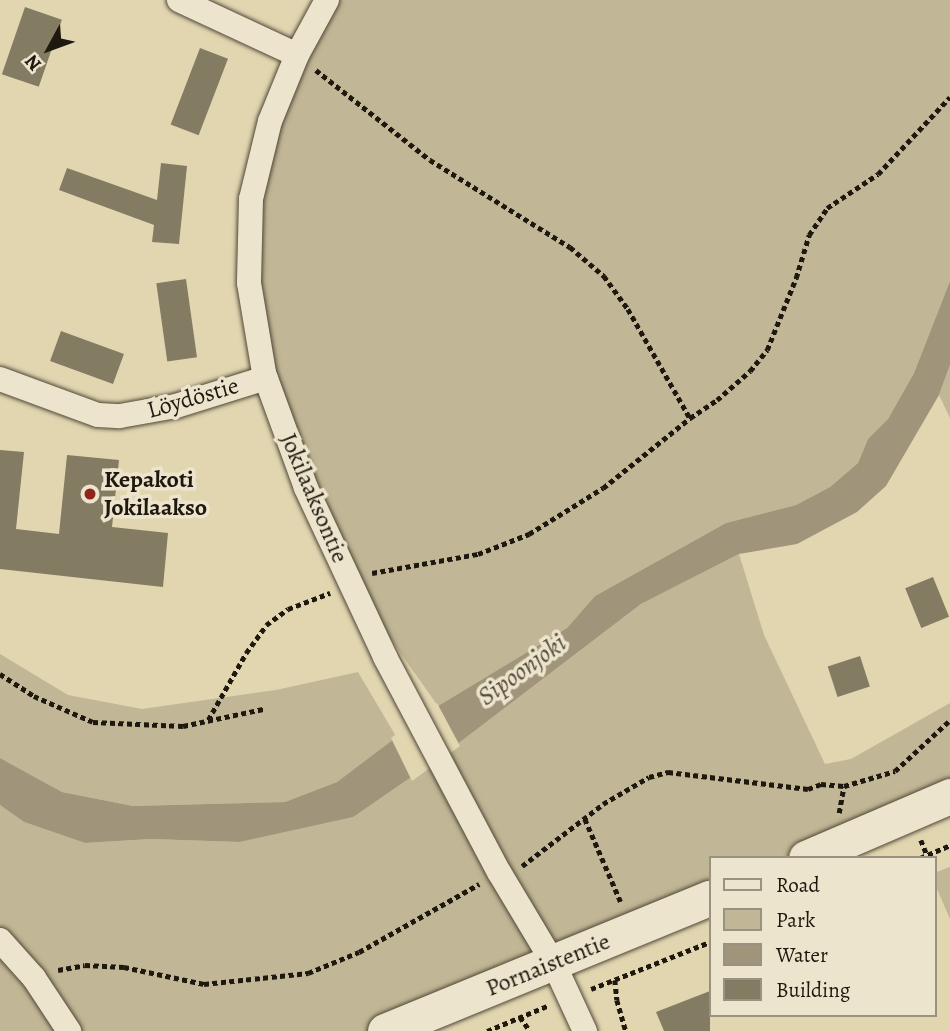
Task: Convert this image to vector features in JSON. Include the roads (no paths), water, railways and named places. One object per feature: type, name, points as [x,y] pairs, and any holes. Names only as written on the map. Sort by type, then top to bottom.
[{"type":"street","points":[[179,0],[310,61]]},
{"type":"street","name":"Jokilaaksontie","points":[[327,0],[310,61],[270,121],[251,199],[249,283],[266,378],[306,488],[384,657],[499,872],[554,964],[585,1031]]},
{"type":"street","name":"Löydöstie","points":[[0,379],[98,415],[120,416],[145,414],[176,406],[266,378]]},
{"type":"street","points":[[811,856],[950,796]]},
{"type":"street","name":"Pornaistentie","points":[[385,1031],[708,899]]},
{"type":"street","points":[[0,940],[34,978],[69,1031]]},
{"type":"water","name":"Sipoonjoki","points":[[950,281],[950,365],[939,395],[886,486],[857,512],[797,544],[739,554],[641,604],[443,755],[353,817],[239,842],[151,839],[85,843],[24,822],[0,805],[0,758],[62,792],[133,806],[285,802],[337,782],[438,706],[567,628],[595,596],[726,523],[796,505],[830,487],[858,463],[868,439],[888,419],[914,373]]},
{"type":"place","name":"Kepakoti Jokilaakso","points":[[90,494]]}]
